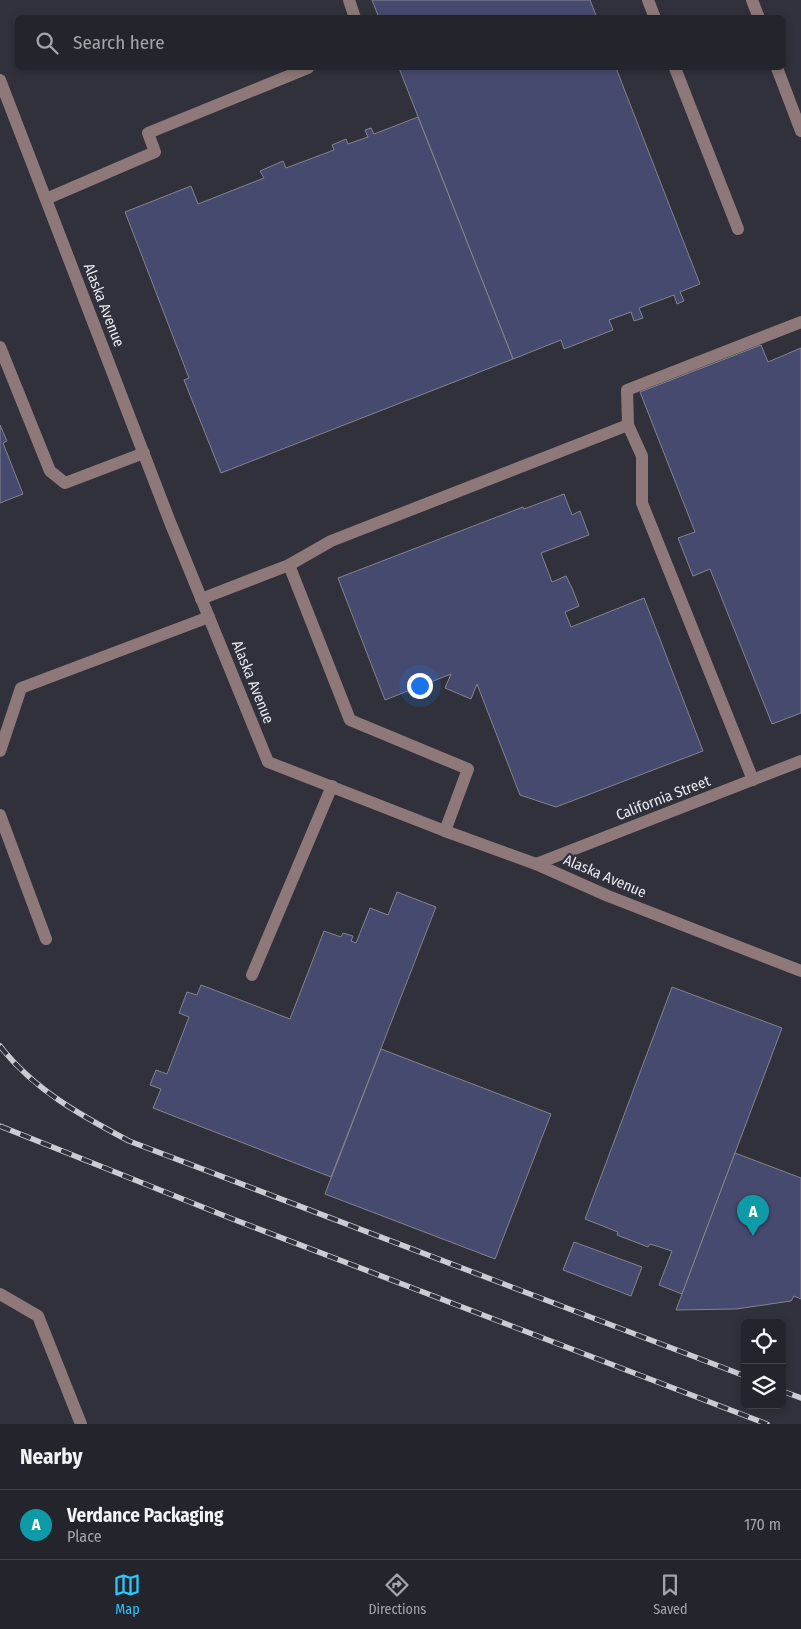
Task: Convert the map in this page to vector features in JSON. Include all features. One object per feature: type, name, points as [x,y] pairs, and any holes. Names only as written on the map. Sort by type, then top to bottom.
[{"type":"street","points":[[349,0],[354,15]]},
{"type":"street","points":[[648,0],[655,15]]},
{"type":"street","points":[[752,0],[757,15]]},
{"type":"street","points":[[46,199],[155,152],[148,133],[303,70]]},
{"type":"street","points":[[676,70],[738,229]]},
{"type":"street","points":[[778,70],[801,131]]},
{"type":"street","name":"Alaska Avenue","points":[[0,80],[170,522],[268,762],[536,864],[608,896],[801,971]]},
{"type":"street","points":[[753,780],[642,503],[642,456],[628,425],[626,390],[801,322]]},
{"type":"street","points":[[0,347],[50,471],[65,483],[144,453]]},
{"type":"street","points":[[202,599],[289,565],[331,541],[628,425]]},
{"type":"street","points":[[289,565],[350,720],[468,769],[446,831]]},
{"type":"street","points":[[0,751],[21,688],[209,617]]},
{"type":"street","name":"California Street","points":[[536,864],[801,761]]},
{"type":"street","points":[[252,976],[332,786]]},
{"type":"street","points":[[0,815],[46,939]]},
{"type":"street","points":[[0,1294],[38,1316],[81,1424]]},
{"type":"building","points":[[372,0],[590,0],[596,15],[378,15]]},
{"type":"building","points":[[400,70],[617,70],[700,284],[680,292],[684,301],[677,304],[674,295],[639,308],[643,318],[634,321],[631,312],[609,320],[613,330],[564,349],[561,340],[513,359]]},
{"type":"building","points":[[418,117],[513,359],[221,473],[184,380],[189,378],[125,212],[191,186],[198,204],[264,178],[260,171],[283,161],[286,168],[334,150],[332,145],[346,139],[348,144],[368,137],[365,130],[371,128],[374,134]]},
{"type":"building","points":[[761,345],[768,362],[801,348],[801,713],[772,724],[710,569],[693,576],[678,538],[695,532],[640,392]]},
{"type":"building","points":[[0,425],[7,441],[3,443],[23,494],[0,503]]},
{"type":"building","points":[[564,494],[572,515],[580,511],[589,535],[541,553],[552,582],[566,576],[572,588],[579,606],[565,612],[571,627],[644,598],[703,751],[556,807],[520,795],[477,684],[471,699],[445,688],[451,674],[385,700],[338,578],[523,507],[524,509]]},
{"type":"building","points":[[397,892],[436,907],[331,1177],[153,1108],[161,1089],[150,1085],[156,1070],[167,1074],[189,1017],[179,1013],[187,992],[197,995],[201,985],[290,1019],[324,931],[341,937],[343,933],[353,936],[351,941],[356,943],[370,908],[388,915]]},
{"type":"building","points":[[672,987],[782,1028],[682,1294],[659,1285],[672,1251],[650,1244],[648,1247],[617,1235],[618,1232],[585,1219]]},
{"type":"building","points":[[381,1049],[551,1114],[495,1259],[325,1194]]},
{"type":"building","points":[[735,1153],[801,1178],[801,1299],[794,1296],[791,1301],[736,1309],[676,1310]]},
{"type":"building","points":[[574,1242],[642,1267],[631,1296],[563,1270]]},
{"type":"railway","points":[[0,1046],[13,1062],[43,1089],[76,1112],[129,1141],[741,1374]]},
{"type":"railway","points":[[0,1126],[230,1218],[767,1424]]},
{"type":"railway","points":[[786,1392],[801,1398]]},
{"type":"place","name":"Verdance Packaging","points":[[753,1236]]}]
